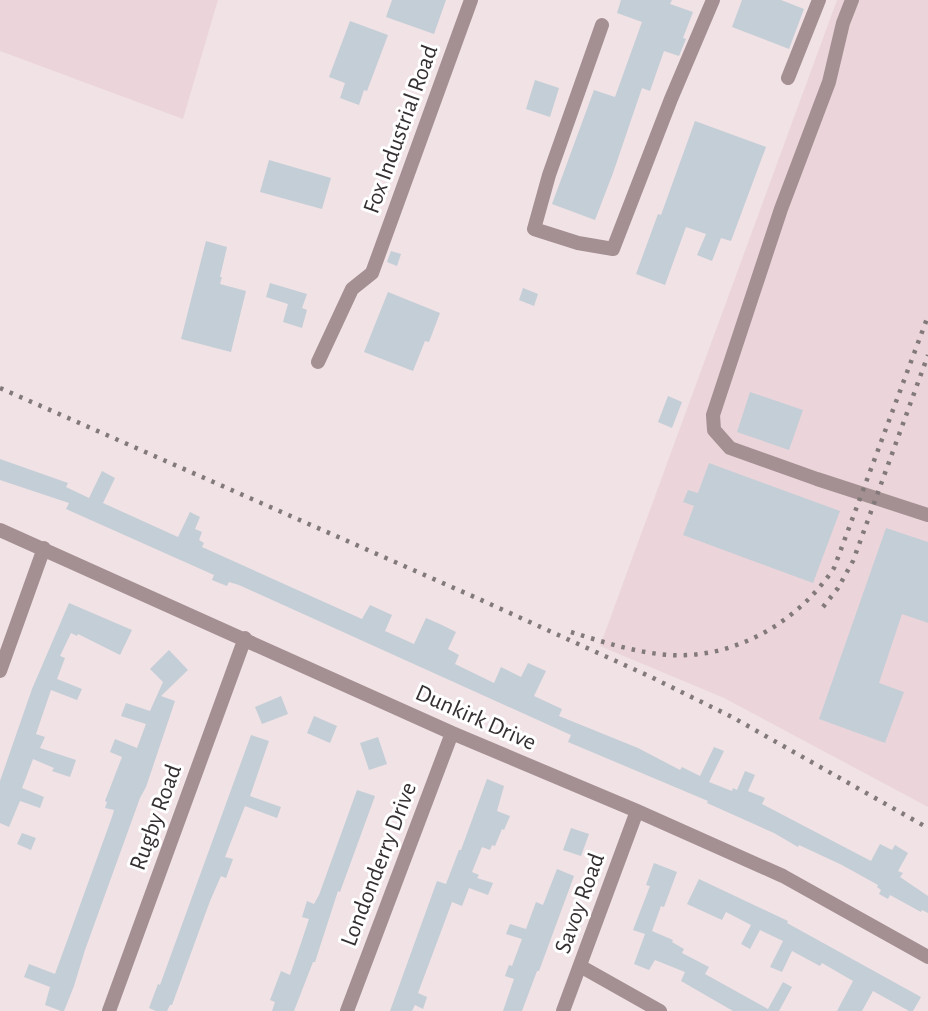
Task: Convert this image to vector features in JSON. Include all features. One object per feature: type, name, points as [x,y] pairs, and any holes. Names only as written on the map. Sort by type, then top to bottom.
[{"type":"street","name":"Fox Industrial Road","points":[[318,362],[352,289],[372,272],[471,0]]},
{"type":"street","points":[[602,25],[549,175],[534,229],[578,243],[613,249],[713,0]]},
{"type":"street","points":[[788,78],[819,0]]},
{"type":"street","points":[[852,0],[843,23],[829,82],[781,209],[713,415],[713,430],[730,448],[928,515]]},
{"type":"street","name":"Dunkirk Drive","points":[[0,530],[452,733],[638,811],[783,876],[928,957]]},
{"type":"street","points":[[0,671],[44,548]]},
{"type":"street","name":"Rugby Road","points":[[109,1011],[244,638]]},
{"type":"street","name":"Londonderry Drive","points":[[347,1011],[452,733]]},
{"type":"street","name":"Savoy Road","points":[[563,1011],[638,811]]},
{"type":"street","points":[[580,966],[660,1011]]},
{"type":"shaded area","points":[[0,0],[218,0],[183,119],[0,51]]},
{"type":"shaded area","points":[[837,0],[928,0],[928,807],[724,698],[600,646]]},
{"type":"building","points":[[392,0],[446,0],[434,34],[386,17]]},
{"type":"building","points":[[621,0],[672,0],[670,4],[693,12],[679,56],[664,51],[650,91],[642,88],[595,220],[552,204],[594,90],[615,97],[642,22],[617,13]]},
{"type":"building","points":[[742,0],[781,0],[804,9],[789,49],[732,27]]},
{"type":"building","points":[[350,21],[388,35],[359,105],[340,98],[345,83],[329,77]]},
{"type":"building","points":[[535,80],[559,88],[550,117],[526,109]]},
{"type":"building","points":[[695,121],[766,147],[731,241],[721,238],[712,261],[697,255],[706,234],[686,227],[665,285],[636,274]]},
{"type":"building","points":[[269,160],[331,178],[322,209],[260,192]]},
{"type":"building","points":[[206,241],[227,247],[220,284],[246,291],[231,352],[181,339]]},
{"type":"building","points":[[391,251],[401,254],[397,266],[387,262]]},
{"type":"building","points":[[270,283],[307,294],[302,308],[307,310],[302,328],[283,322],[288,304],[266,297]]},
{"type":"building","points":[[523,288],[538,294],[534,306],[519,300]]},
{"type":"building","points":[[388,292],[440,313],[429,342],[425,341],[413,371],[364,352]]},
{"type":"building","points":[[750,392],[803,410],[789,450],[737,432]]},
{"type":"building","points":[[668,396],[682,402],[672,428],[658,422]]},
{"type":"building","points":[[0,459],[68,483],[66,487],[89,498],[102,471],[115,478],[103,503],[178,537],[190,512],[200,517],[195,529],[202,532],[199,540],[204,543],[202,547],[362,619],[370,605],[392,615],[385,631],[414,644],[426,618],[442,625],[456,632],[448,649],[459,655],[455,664],[494,683],[501,667],[521,677],[528,663],[546,671],[534,696],[562,709],[559,716],[638,748],[680,770],[682,767],[700,776],[714,747],[724,751],[709,782],[732,791],[733,788],[737,790],[745,771],[755,775],[748,791],[765,798],[762,804],[871,861],[880,844],[892,850],[895,845],[908,853],[898,871],[903,873],[900,877],[928,896],[928,913],[890,895],[888,899],[879,894],[881,890],[878,885],[842,865],[799,845],[798,847],[774,833],[707,803],[708,801],[568,742],[571,735],[239,585],[229,582],[227,586],[212,580],[214,575],[66,509],[69,503],[0,480]]},
{"type":"building","points":[[709,463],[840,511],[813,583],[683,535],[694,506],[683,502],[688,490],[698,493]]},
{"type":"building","points":[[886,528],[928,542],[928,623],[902,614],[879,683],[904,692],[885,743],[819,719]]},
{"type":"building","points":[[69,603],[132,630],[120,655],[71,633],[60,656],[65,658],[57,679],[82,689],[77,700],[51,690],[36,734],[45,737],[40,748],[76,760],[70,777],[52,771],[54,768],[33,759],[22,788],[44,797],[40,808],[20,801],[9,827],[0,823],[0,781],[32,689]]},
{"type":"building","points":[[169,650],[188,670],[161,696],[175,701],[74,986],[64,1011],[61,1011],[45,1005],[50,987],[24,977],[29,964],[55,974],[114,810],[105,808],[105,801],[122,757],[110,752],[115,739],[137,748],[146,724],[121,716],[126,703],[150,711],[163,682],[150,669]]},
{"type":"building","points":[[281,696],[288,714],[262,724],[255,707]]},
{"type":"building","points":[[314,716],[337,726],[330,743],[307,733]]},
{"type":"building","points":[[251,735],[269,741],[250,796],[281,807],[277,818],[245,806],[225,857],[233,859],[226,878],[221,876],[210,901],[172,1005],[167,1011],[156,1011],[149,1008],[158,984],[160,985]]},
{"type":"building","points":[[378,737],[387,764],[369,770],[360,743]]},
{"type":"building","points":[[487,779],[504,786],[497,811],[510,816],[495,846],[492,845],[490,850],[482,847],[472,872],[479,875],[477,878],[493,883],[488,895],[469,888],[462,906],[452,902],[418,993],[427,997],[423,1009],[415,1005],[412,1011],[390,1011],[437,881],[446,884]]},
{"type":"building","points":[[357,790],[375,796],[340,892],[338,891],[315,962],[294,1011],[272,1011],[275,1002],[270,1000],[281,971],[290,975],[309,919],[302,917],[307,901],[314,904],[319,895]]},
{"type":"building","points":[[571,828],[589,834],[581,856],[563,850]]},
{"type":"building","points":[[22,833],[36,838],[31,850],[17,844]]},
{"type":"building","points":[[654,863],[677,872],[652,931],[673,940],[672,942],[684,949],[682,953],[709,967],[705,974],[768,1009],[783,982],[792,987],[779,1011],[733,1011],[681,981],[685,972],[655,960],[649,970],[634,964],[645,934],[633,930],[650,886],[646,885]]},
{"type":"building","points":[[557,869],[574,876],[539,971],[522,1011],[503,1011],[514,979],[505,976],[509,965],[512,966],[522,939],[506,934],[510,924],[526,929],[536,902],[543,905]]},
{"type":"building","points":[[699,879],[788,921],[787,923],[921,997],[913,1011],[873,991],[862,1011],[837,1011],[853,981],[822,963],[820,966],[792,951],[782,972],[770,967],[783,941],[760,930],[750,949],[741,944],[751,925],[726,912],[722,920],[687,904]]},
{"type":"railway","points":[[571,632],[645,652],[695,655],[719,651],[764,633],[803,605],[834,568],[928,316]]},
{"type":"railway","points":[[823,607],[838,588],[853,561],[928,355]]},
{"type":"railway","points":[[0,388],[651,677],[732,717],[928,828]]}]
